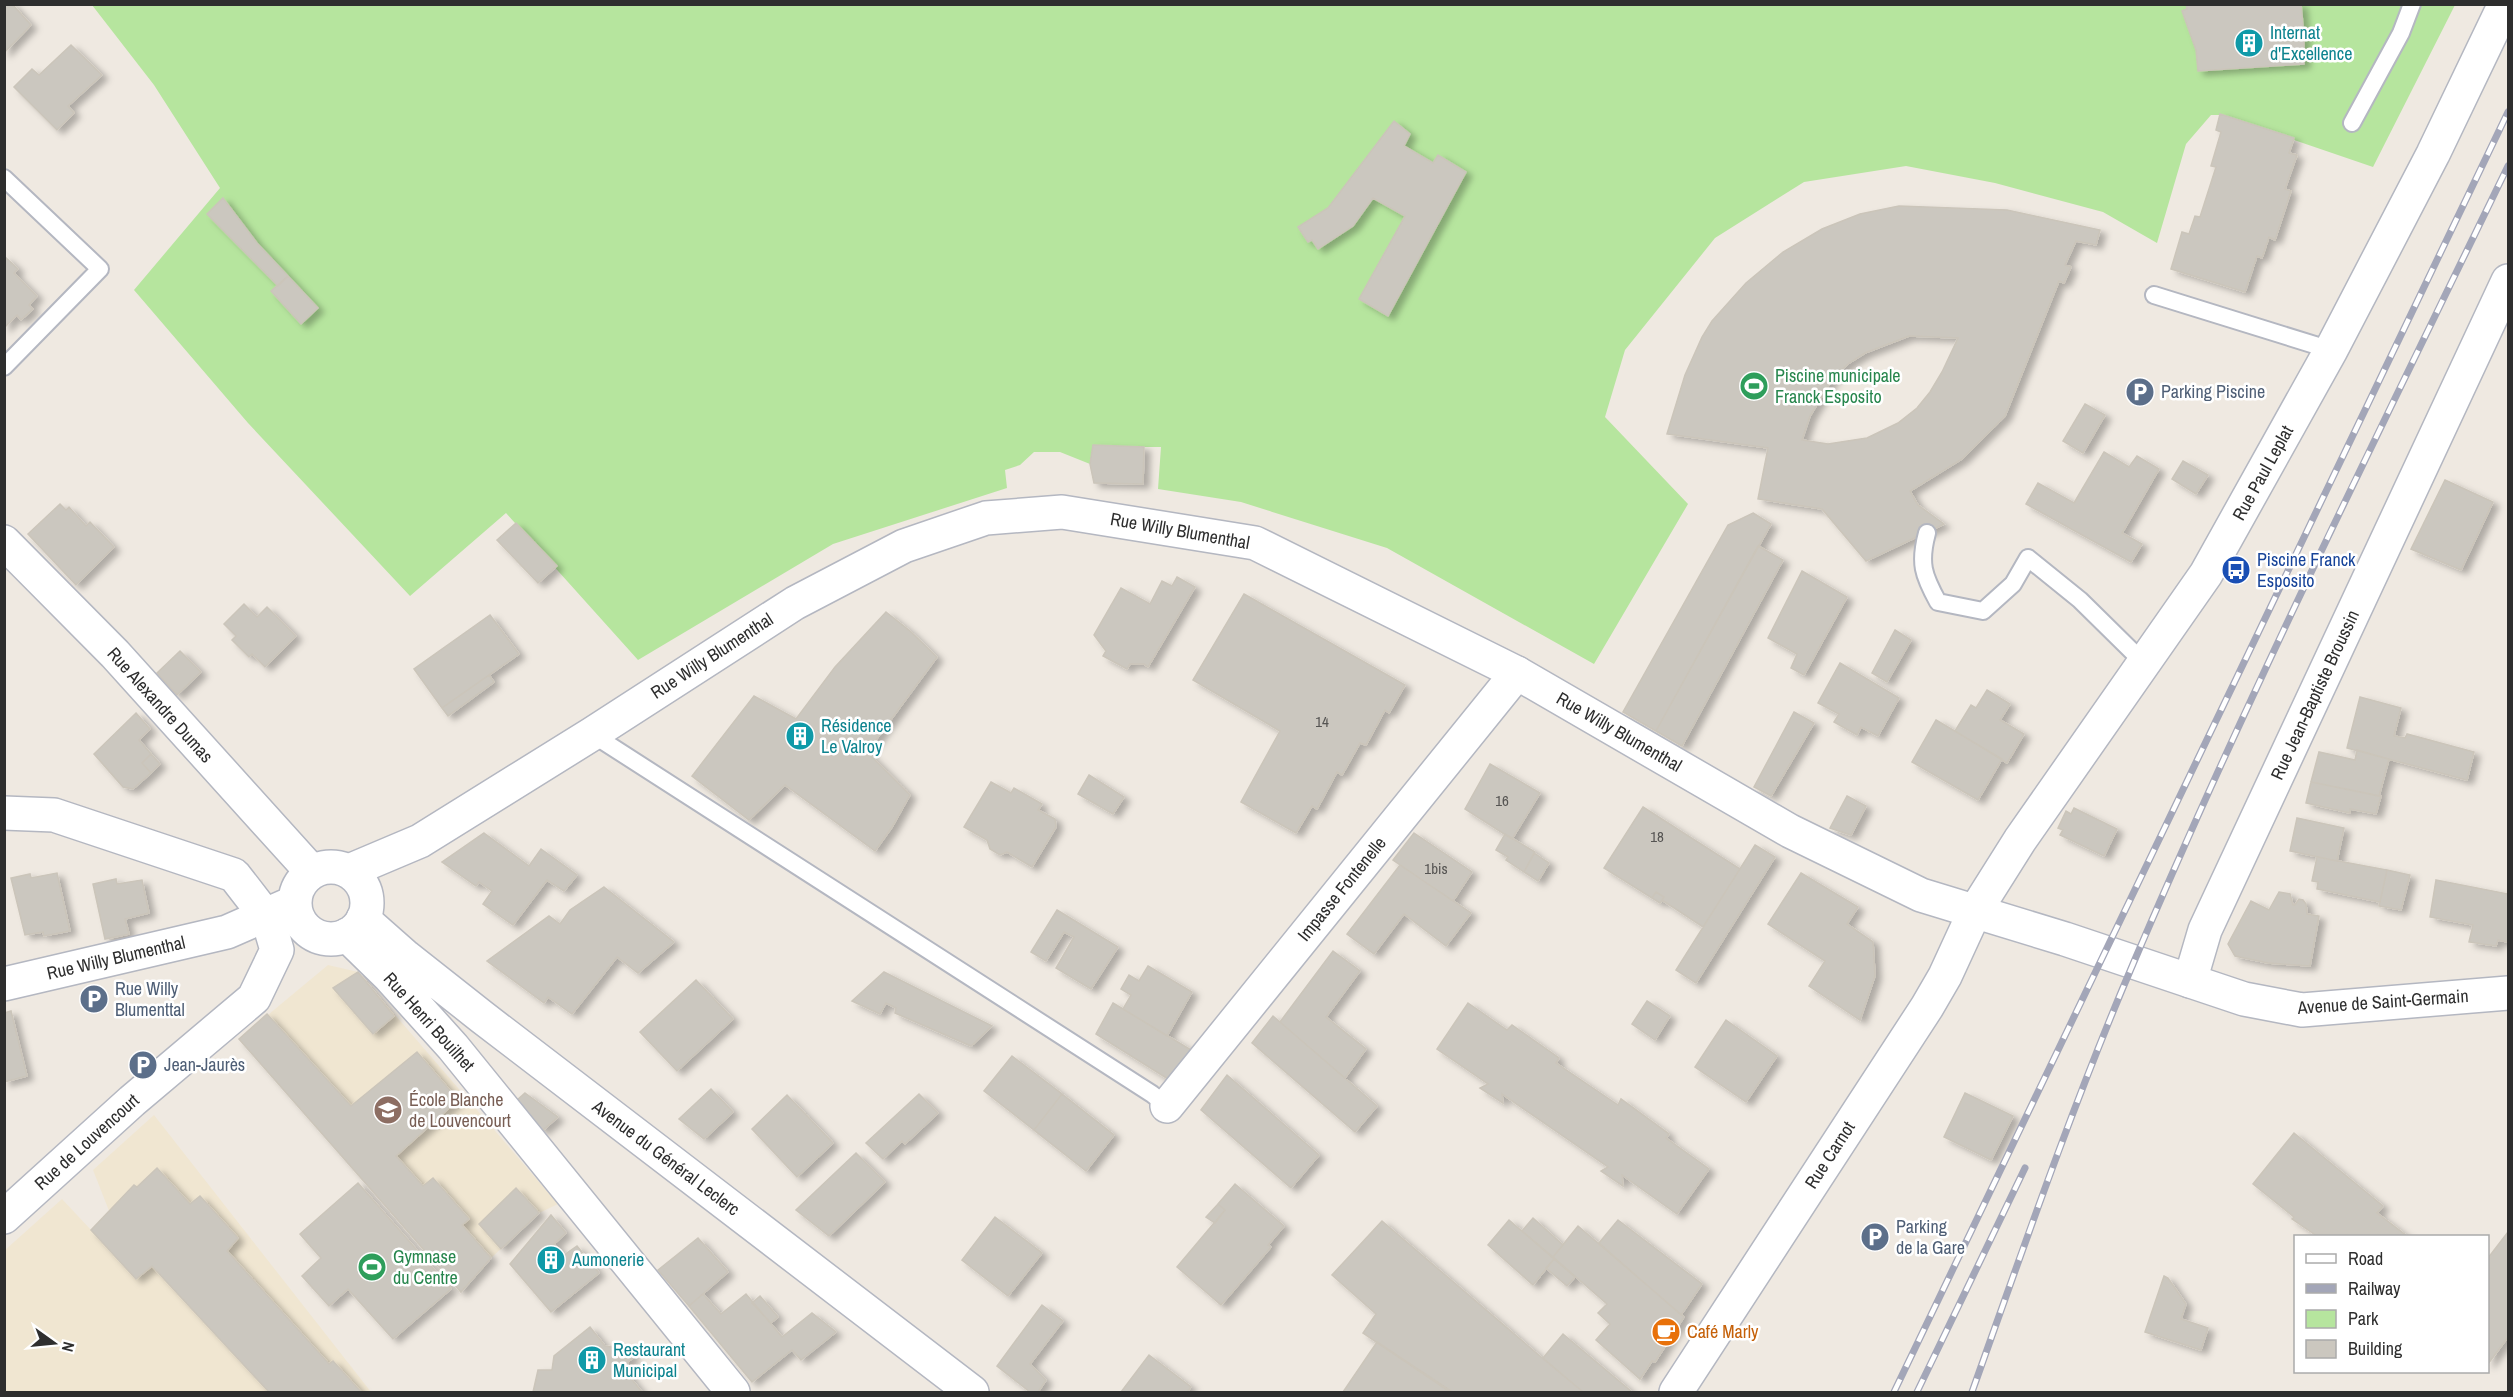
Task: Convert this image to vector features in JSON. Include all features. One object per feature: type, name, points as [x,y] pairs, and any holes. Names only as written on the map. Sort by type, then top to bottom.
[{"type":"street","name":"Rue Paul Leplat","points":[[1974,913],[2020,840],[2206,574],[2331,350],[2433,154],[2505,4]]},
{"type":"street","name":"Rue Jean-Baptiste Broussin","points":[[2190,981],[2205,930],[2508,281]]},
{"type":"street","name":"Rue Willy Blumenthal","points":[[312,872],[331,867],[349,871],[420,841],[592,734],[795,603],[904,546],[986,518],[1062,512],[1255,543],[1517,673],[1790,831],[1921,895],[2065,939],[2190,981]]},
{"type":"street","name":"Rue Alexandre Dumas","points":[[4,542],[115,654],[312,872]]},
{"type":"street","name":"Impasse Fontenelle","points":[[1167,1106],[1517,673]]},
{"type":"street","points":[[4,813],[54,814],[234,875],[268,924]]},
{"type":"street","name":"Rue Willy Blumenthal","points":[[4,984],[268,924],[312,933],[322,938],[335,939],[359,918],[420,841]]},
{"type":"street","points":[[349,871],[364,888],[359,918]]},
{"type":"street","points":[[312,872],[300,885],[295,902],[300,919],[312,933]]},
{"type":"street","name":"Rue Willy Blumenthal","points":[[268,924],[295,902]]},
{"type":"street","name":"Rue Carnot","points":[[1676,1392],[1927,1007],[1974,913]]},
{"type":"street","name":"Avenue du Général Leclerc","points":[[359,918],[482,1017],[972,1392]]},
{"type":"street","name":"Rue Henri Bouilhet","points":[[359,918],[389,976],[453,1047],[733,1392]]},
{"type":"street","name":"Rue de Louvencourt","points":[[4,1217],[132,1101],[254,998],[277,950],[268,924]]},
{"type":"street","name":"Avenue de Saint-Germain","points":[[2190,981],[2244,999],[2302,1010],[2508,993]]},
{"type":"street","points":[[453,1047],[482,1017]]},
{"type":"lane","points":[[2352,123],[2401,33],[2412,4]]},
{"type":"lane","points":[[4,178],[99,269],[4,367]]},
{"type":"lane","points":[[2154,295],[2331,350]]},
{"type":"lane","points":[[1927,533],[1921,555],[1928,582],[1938,602],[1983,611],[2013,584],[2028,558],[2080,600],[2144,663]]},
{"type":"lane","points":[[592,734],[1152,1094],[1167,1106]]},
{"type":"shaded area","name":"École Blanche de Louvencourt","points":[[328,965],[358,972],[558,1204],[539,1213],[491,1258],[461,1292],[239,1039]]},
{"type":"shaded area","points":[[154,1115],[371,1392],[5,1392],[4,1251],[62,1199],[135,1277],[93,1170]]},
{"type":"green space","points":[[92,5],[2455,5],[2373,167],[2221,115],[2211,115],[2186,144],[2157,243],[2103,212],[1995,183],[1906,166],[1804,182],[1715,238],[1625,350],[1605,417],[1688,504],[1594,664],[1387,548],[1241,502],[1158,489],[1161,447],[1144,447],[1090,464],[1060,452],[1034,452],[1020,465],[1005,470],[1007,488],[833,544],[638,660],[506,513],[410,596],[248,423],[134,290],[220,188],[154,85]]},
{"type":"building","points":[[4,4],[12,4],[31,25],[4,53]]},
{"type":"building","name":"Internat d'Excellence","points":[[2186,4],[2301,4],[2304,64],[2198,71],[2196,50],[2182,11],[2187,9]]},
{"type":"building","points":[[71,45],[102,75],[68,106],[74,113],[57,130],[14,87],[32,69],[39,75]]},
{"type":"building","points":[[2220,114],[2294,138],[2289,153],[2297,155],[2285,189],[2291,191],[2275,240],[2269,237],[2262,258],[2257,256],[2245,292],[2171,269],[2182,232],[2189,234],[2195,216],[2200,217],[2216,167],[2211,166],[2221,132],[2216,130]]},
{"type":"building","points":[[1394,121],[1410,134],[1404,146],[1433,163],[1438,155],[1466,172],[1388,316],[1359,299],[1405,216],[1373,198],[1353,226],[1318,249],[1312,240],[1308,242],[1298,227],[1328,208]]},
{"type":"building","points":[[223,198],[257,243],[288,276],[278,286],[207,214]]},
{"type":"building","name":"Piscine municipale Franck Esposito","points":[[1899,206],[2007,210],[2100,230],[2096,245],[2076,241],[2065,265],[2071,267],[2064,283],[2059,281],[2005,416],[1962,459],[1910,491],[1918,505],[1944,524],[1866,561],[1822,509],[1758,499],[1768,448],[1667,434],[1685,375],[1712,321],[1746,283],[1783,252],[1822,229],[1860,214]],"holes":[[[1909,336],[1958,338],[1930,392],[1917,408],[1898,423],[1867,438],[1828,444],[1802,440],[1810,416],[1833,378],[1849,363],[1865,353]]]},
{"type":"building","points":[[4,256],[18,269],[14,273],[37,296],[29,305],[33,309],[21,320],[17,315],[4,328]]},
{"type":"building","points":[[288,276],[318,308],[301,324],[271,291]]},
{"type":"building","points":[[2085,404],[2105,415],[2083,453],[2063,441]]},
{"type":"building","points":[[1093,445],[1144,447],[1143,484],[1094,483],[1090,464]]},
{"type":"building","points":[[2104,452],[2129,467],[2137,456],[2159,469],[2122,533],[2142,544],[2131,562],[2026,504],[2038,483],[2074,503]]},
{"type":"building","points":[[2183,461],[2208,475],[2196,494],[2172,479]]},
{"type":"building","points":[[2445,480],[2493,502],[2461,570],[2411,549]]},
{"type":"building","points":[[60,504],[66,510],[69,507],[86,526],[90,522],[114,547],[76,585],[28,534]]},
{"type":"building","points":[[1753,513],[1771,524],[1656,731],[1623,712],[1728,525]]},
{"type":"building","points":[[516,523],[557,566],[538,583],[497,540]]},
{"type":"building","points":[[1758,546],[1783,560],[1682,746],[1656,731]]},
{"type":"building","points":[[1802,571],[1847,597],[1804,675],[1791,668],[1797,654],[1768,638]]},
{"type":"building","points":[[1177,577],[1195,587],[1148,667],[1144,664],[1130,664],[1127,669],[1103,656],[1106,651],[1094,635],[1121,588],[1150,604],[1162,581],[1172,586]]},
{"type":"building","points":[[1244,594],[1405,685],[1389,713],[1385,710],[1366,745],[1360,743],[1342,775],[1337,772],[1317,809],[1312,806],[1296,833],[1241,802],[1280,731],[1193,680]]},
{"type":"building","points":[[244,604],[257,617],[267,607],[296,636],[265,667],[252,654],[249,657],[232,640],[236,636],[224,624]]},
{"type":"building","name":"Résidence Le Valroy","points":[[886,612],[937,657],[867,752],[910,795],[875,851],[785,785],[749,820],[692,776],[754,696],[796,719],[835,667]]},
{"type":"building","points":[[490,615],[519,654],[442,708],[414,669]]},
{"type":"building","points":[[1895,630],[1911,640],[1887,682],[1872,673]]},
{"type":"building","points":[[180,651],[201,672],[177,695],[157,673]]},
{"type":"building","points":[[1840,663],[1899,698],[1878,736],[1861,727],[1857,735],[1834,722],[1839,714],[1818,703]]},
{"type":"building","points":[[489,675],[494,682],[448,716],[442,708]]},
{"type":"building","points":[[1987,690],[2010,704],[2000,720],[2024,734],[2007,763],[1955,731],[1971,705],[1976,708]]},
{"type":"building","points":[[2360,697],[2401,708],[2394,736],[2405,738],[2407,734],[2474,752],[2467,780],[2347,748]]},
{"type":"building","points":[[1794,712],[1814,723],[1771,796],[1754,787]]},
{"type":"building","points":[[136,713],[150,729],[139,740],[151,754],[142,763],[151,773],[133,789],[123,787],[94,754]]},
{"type":"building","points":[[1936,720],[2002,759],[1978,800],[1912,762]]},
{"type":"building","points":[[2357,750],[2389,759],[2379,796],[2311,782],[2319,752],[2355,760]]},
{"type":"building","points":[[151,754],[160,764],[151,773],[142,763]]},
{"type":"building","points":[[1490,764],[1540,793],[1512,839],[1465,809]]},
{"type":"building","points":[[1089,775],[1124,797],[1113,814],[1078,794]]},
{"type":"building","points":[[991,782],[1011,793],[1014,788],[1042,804],[1038,810],[1055,819],[1056,827],[1032,867],[1007,852],[1000,855],[990,849],[987,840],[964,827]]},
{"type":"building","points":[[2311,782],[2381,796],[2376,814],[2350,809],[2350,813],[2306,803]]},
{"type":"building","points":[[1847,796],[1866,806],[1851,835],[1830,828]]},
{"type":"building","points":[[1643,807],[1740,869],[1703,927],[1662,900],[1664,897],[1656,892],[1652,898],[1604,868]]},
{"type":"building","points":[[2074,808],[2117,829],[2104,856],[2060,835],[2063,830],[2058,828],[2066,811],[2071,814]]},
{"type":"building","points":[[2297,818],[2344,828],[2337,861],[2290,851]]},
{"type":"building","points":[[484,833],[529,866],[541,849],[577,875],[564,891],[547,880],[513,925],[483,904],[492,891],[479,882],[476,886],[442,862]]},
{"type":"building","points":[[1414,833],[1472,872],[1453,901],[1393,860]]},
{"type":"building","points":[[1505,834],[1535,852],[1524,872],[1506,860],[1508,857],[1496,850]]},
{"type":"building","points":[[1755,845],[1775,857],[1696,983],[1676,970]]},
{"type":"building","points":[[1534,853],[1549,863],[1538,881],[1524,872]]},
{"type":"building","points":[[2317,857],[2387,870],[2380,902],[2317,889],[2318,882],[2312,881]]},
{"type":"building","points":[[1400,865],[1471,913],[1446,946],[1404,914],[1374,954],[1347,934]]},
{"type":"building","points":[[2387,870],[2410,875],[2401,910],[2379,906]]},
{"type":"building","points":[[57,873],[70,931],[44,936],[43,932],[25,935],[11,878],[30,874],[31,878]]},
{"type":"building","points":[[1801,873],[1858,907],[1847,924],[1873,942],[1875,976],[1860,1020],[1809,986],[1825,961],[1768,924]]},
{"type":"building","points":[[116,879],[117,884],[142,880],[149,913],[125,919],[129,934],[105,939],[93,884]]},
{"type":"building","points":[[2436,880],[2508,894],[2508,942],[2498,940],[2496,946],[2469,942],[2473,925],[2430,917]]},
{"type":"building","points":[[604,887],[674,942],[638,973],[617,957],[572,1014],[548,997],[544,1003],[487,961],[549,916],[560,924],[570,910]]},
{"type":"building","points":[[1656,892],[1664,897],[1660,903],[1652,898]]},
{"type":"building","points":[[2279,892],[2290,894],[2293,905],[2299,899],[2303,900],[2307,914],[2319,916],[2310,966],[2268,963],[2235,956],[2228,944],[2251,901],[2269,910]]},
{"type":"building","points":[[1057,910],[1118,947],[1091,989],[1056,968],[1074,937],[1064,932],[1046,961],[1031,952]]},
{"type":"building","points":[[1333,951],[1360,971],[1326,1017],[1366,1049],[1345,1078],[1280,1022]]},
{"type":"building","points":[[1148,966],[1192,992],[1167,1036],[1123,1009],[1131,995],[1121,989],[1129,975],[1139,981]]},
{"type":"building","points":[[358,972],[394,1016],[373,1034],[333,988]]},
{"type":"building","points":[[884,972],[992,1026],[971,1046],[895,1013],[896,1008],[886,1003],[880,1014],[852,1001]]},
{"type":"building","points":[[696,980],[733,1019],[677,1071],[640,1032]]},
{"type":"building","points":[[1647,1001],[1670,1016],[1655,1040],[1632,1024]]},
{"type":"building","points":[[1113,1003],[1191,1050],[1168,1079],[1096,1034]]},
{"type":"building","points":[[1468,1003],[1507,1030],[1512,1025],[1559,1058],[1556,1063],[1618,1105],[1621,1099],[1669,1134],[1666,1138],[1709,1169],[1677,1214],[1622,1175],[1623,1186],[1601,1171],[1608,1167],[1502,1094],[1503,1103],[1480,1088],[1488,1084],[1437,1049]]},
{"type":"building","points":[[11,1011],[27,1076],[4,1082],[4,1013]]},
{"type":"building","points":[[267,1014],[351,1106],[417,1052],[458,1100],[396,1156],[423,1186],[433,1178],[469,1219],[462,1225],[491,1258],[461,1292],[239,1039]]},
{"type":"building","points":[[1273,1016],[1377,1106],[1355,1132],[1252,1043]]},
{"type":"building","points":[[1726,1020],[1777,1056],[1746,1102],[1695,1067]]},
{"type":"building","points":[[1012,1056],[1062,1094],[1034,1130],[984,1091]]},
{"type":"building","points":[[1227,1075],[1319,1155],[1291,1188],[1201,1110]]},
{"type":"building","points":[[711,1089],[733,1112],[704,1139],[679,1119]]},
{"type":"building","points":[[525,1093],[558,1117],[542,1131],[517,1100]]},
{"type":"building","points":[[1965,1093],[2013,1116],[1991,1160],[1944,1137]]},
{"type":"building","points":[[919,1094],[938,1113],[905,1144],[902,1141],[883,1159],[866,1143]]},
{"type":"building","points":[[1062,1094],[1114,1135],[1086,1171],[1034,1130]]},
{"type":"building","points":[[787,1095],[833,1143],[797,1177],[752,1129]]},
{"type":"building","points":[[2294,1133],[2383,1206],[2377,1213],[2406,1235],[2316,1235],[2292,1219],[2294,1217],[2253,1184]]},
{"type":"building","points":[[856,1153],[885,1182],[829,1236],[796,1210]]},
{"type":"building","points":[[157,1168],[190,1204],[200,1196],[238,1238],[227,1251],[329,1364],[333,1361],[361,1392],[269,1392],[152,1266],[136,1279],[91,1230],[134,1185],[137,1187]]},
{"type":"building","name":"Gymnase du Centre","points":[[358,1183],[451,1289],[393,1339],[348,1289],[329,1306],[302,1276],[321,1258],[300,1234]]},
{"type":"building","points":[[1235,1184],[1284,1226],[1268,1245],[1271,1247],[1221,1305],[1177,1267],[1225,1210],[1218,1204]]},
{"type":"building","points":[[516,1188],[539,1213],[501,1249],[479,1224]]},
{"type":"building","points":[[1218,1204],[1225,1210],[1215,1223],[1206,1217]]},
{"type":"building","name":"Aumonerie","points":[[551,1215],[566,1233],[554,1244],[564,1255],[577,1246],[599,1273],[551,1312],[510,1264]]},
{"type":"building","points":[[995,1217],[1042,1253],[1008,1296],[962,1260]]},
{"type":"building","points":[[1533,1218],[1563,1245],[1553,1257],[1522,1231]]},
{"type":"building","points":[[1509,1220],[1554,1259],[1533,1285],[1488,1245]]},
{"type":"building","points":[[1618,1220],[1702,1284],[1681,1315],[1599,1243]]},
{"type":"building","points":[[1382,1221],[1583,1392],[1450,1392],[1363,1333],[1376,1314],[1332,1275]]},
{"type":"building","points":[[1578,1226],[1684,1317],[1655,1362],[1652,1361],[1640,1379],[1596,1340],[1610,1324],[1598,1313],[1607,1304],[1553,1257]]},
{"type":"building","points":[[2508,1232],[2508,1337],[2489,1363],[2489,1257]]},
{"type":"building","points":[[698,1238],[728,1272],[689,1306],[658,1270]]},
{"type":"building","points":[[1554,1259],[1575,1277],[1567,1286],[1546,1268]]},
{"type":"building","points":[[2164,1276],[2168,1278],[2186,1304],[2181,1319],[2208,1328],[2201,1350],[2145,1332]]},
{"type":"building","points":[[703,1294],[721,1314],[746,1294],[782,1337],[812,1313],[836,1332],[801,1360],[792,1350],[752,1382],[689,1306]]},
{"type":"building","points":[[760,1296],[778,1317],[771,1323],[752,1303]]},
{"type":"building","points":[[1042,1305],[1063,1321],[1030,1364],[1046,1380],[1038,1392],[1030,1392],[997,1366]]},
{"type":"building","name":"Restaurant Municipal","points":[[590,1327],[605,1346],[618,1348],[624,1344],[634,1357],[628,1362],[629,1376],[642,1392],[533,1392],[538,1370],[552,1370],[554,1356]]},
{"type":"building","points":[[1563,1334],[1632,1392],[1583,1392],[1543,1358]]},
{"type":"building","points":[[1377,1342],[1451,1391],[1343,1392]]},
{"type":"building","points":[[1149,1355],[1191,1387],[1187,1392],[1121,1392]]},
{"type":"railway","points":[[1894,1392],[2508,112]]},
{"type":"railway","points":[[1972,1392],[2090,1070],[2177,863],[2268,662],[2508,166]]},
{"type":"railway","points":[[1917,1392],[2025,1168]]},
{"type":"place","name":"Internat d'Excellence","points":[[2249,43]]},
{"type":"place","name":"Piscine municipale Franck Esposito","points":[[1754,386]]},
{"type":"place","name":"Parking Piscine","points":[[2140,392]]},
{"type":"place","name":"Piscine Franck Esposito","points":[[2236,570]]},
{"type":"place","name":"Résidence Le Valroy","points":[[800,736]]},
{"type":"place","name":"Rue Willy Blumenttal","points":[[94,999]]},
{"type":"place","name":"Jean-Jaurès","points":[[143,1065]]},
{"type":"place","name":"École Blanche de Louvencourt","points":[[388,1110]]},
{"type":"place","name":"Parking de la Gare","points":[[1875,1237]]},
{"type":"place","name":"Aumonerie","points":[[551,1260]]},
{"type":"place","name":"Gymnase du Centre","points":[[372,1267]]},
{"type":"place","name":"Café Marly","points":[[1666,1332]]},
{"type":"place","name":"Restaurant Municipal","points":[[592,1360]]}]
